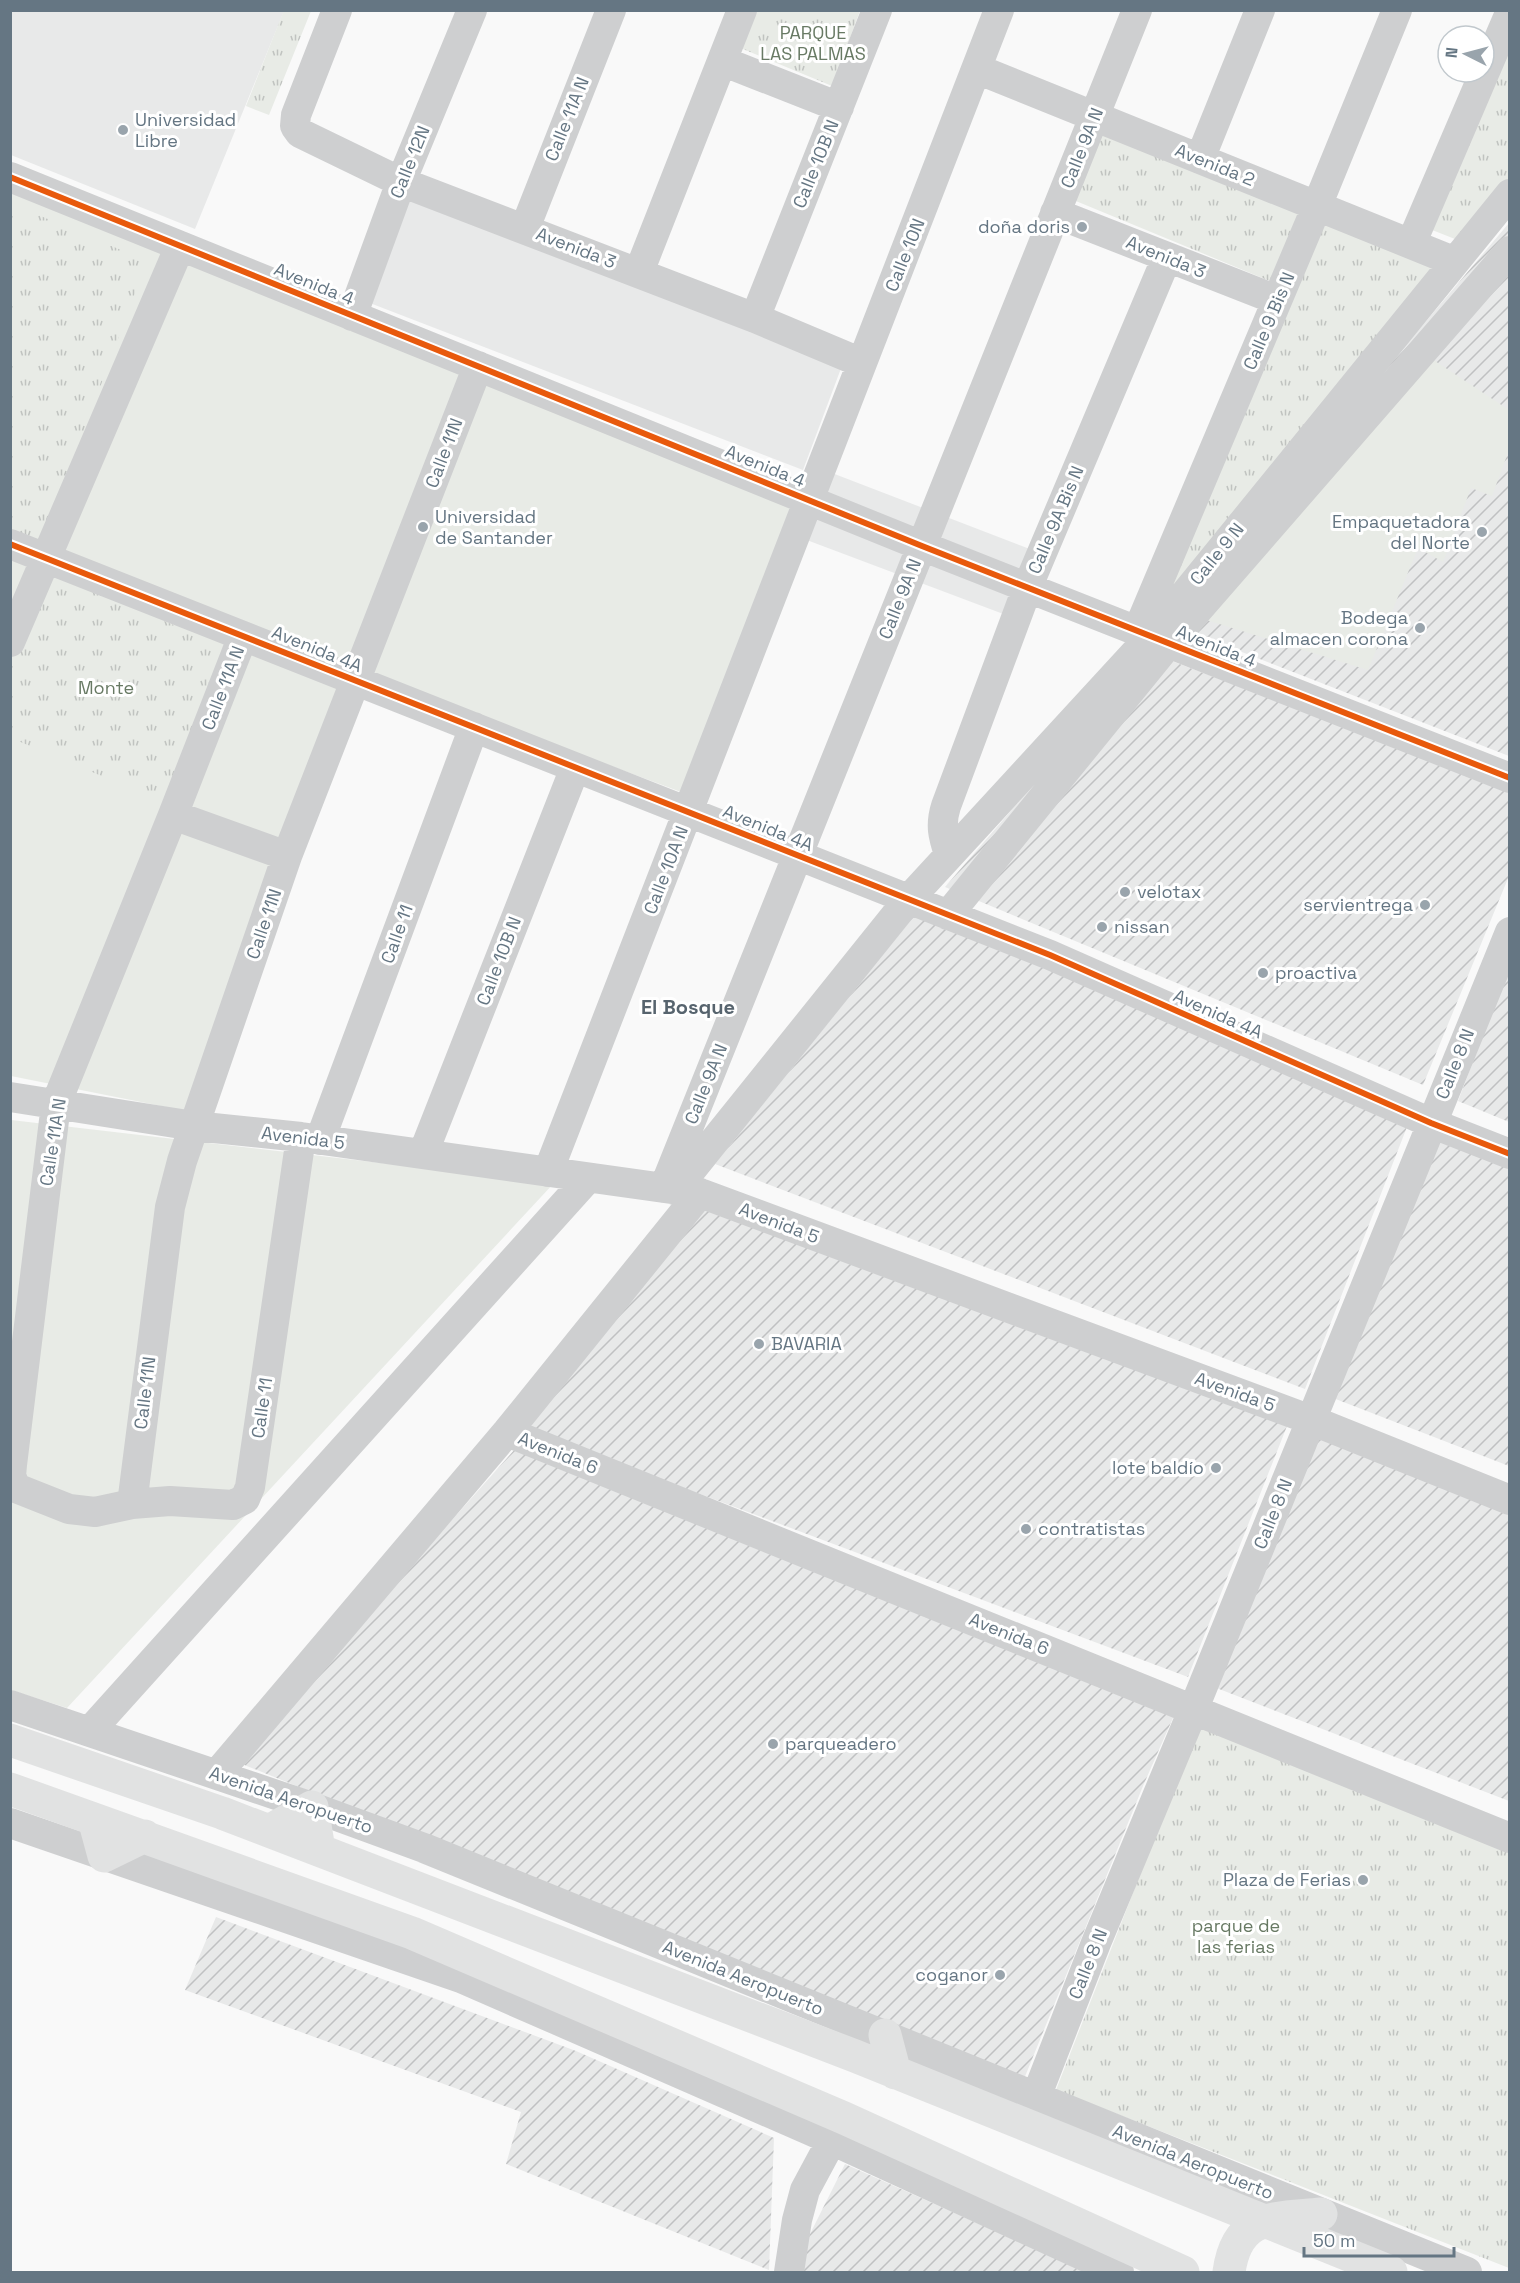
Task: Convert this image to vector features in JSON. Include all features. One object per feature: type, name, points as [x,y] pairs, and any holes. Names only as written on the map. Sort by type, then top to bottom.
[{"type":"main road","name":"Avenida Aeropuerto","points":[[12,1736],[319,1850],[895,2073],[1391,2272]]},
{"type":"main road","points":[[10,1789],[412,1933],[837,2130],[1183,2272]]},
{"type":"main road","points":[[269,1831],[312,1807],[319,1850]]},
{"type":"main road","points":[[94,1819],[104,1856],[145,1836]]},
{"type":"main road","points":[[885,2035],[895,2073]]},
{"type":"main road","points":[[1229,2272],[1232,2253],[1243,2234],[1261,2221],[1321,2214]]},
{"type":"street","name":"Avenida 3","points":[[337,10],[296,114],[295,126],[308,138],[401,182],[639,272],[862,363]]},
{"type":"street","name":"Calle 12N","points":[[352,316],[401,182],[472,10]]},
{"type":"street","points":[[639,272],[742,10]]},
{"type":"street","name":"Calle 10B N","points":[[755,318],[877,10]]},
{"type":"street","name":"Calle 10N","points":[[810,500],[999,10]]},
{"type":"street","name":"Calle 9A N","points":[[680,1190],[798,856],[1137,10]]},
{"type":"street","points":[[1200,159],[1260,10]]},
{"type":"street","name":"Calle 9 Bis N","points":[[1153,636],[1277,300],[1397,10]]},
{"type":"street","name":"Calle 11A N","points":[[525,228],[602,13]]},
{"type":"street","points":[[1411,244],[1509,13]]},
{"type":"street","points":[[722,61],[839,107]]},
{"type":"street","name":"Avenida 2","points":[[977,69],[1454,261]]},
{"type":"street","name":"Avenida 4","points":[[10,177],[922,546],[1509,778]]},
{"type":"street","name":"Calle 9 N","points":[[948,915],[1153,636],[1509,194]]},
{"type":"street","name":"Avenida 3","points":[[1056,213],[1277,300]]},
{"type":"street","points":[[10,642],[180,246]]},
{"type":"street","name":"Calle 9 N","points":[[217,1774],[507,1432],[680,1190],[908,900],[1509,251]]},
{"type":"street","name":"Calle 9A Bis N","points":[[949,854],[942,832],[942,819],[1028,586],[1167,257]]},
{"type":"street","name":"Calle 11N","points":[[132,1504],[170,1207],[194,1126],[287,856],[478,366]]},
{"type":"street","name":"Calle 10A N","points":[[548,1172],[810,500]]},
{"type":"street","name":"Avenida 4A","points":[[10,544],[1050,956],[1431,1123],[1509,1154]]},
{"type":"street","name":"Calle 11A N","points":[[243,636],[56,1104],[11,1476],[16,1488],[26,1493],[69,1509],[95,1512],[132,1504],[170,1501],[233,1505],[245,1499]]},
{"type":"street","name":"Calle 11","points":[[245,1499],[250,1487],[310,1139],[474,728]]},
{"type":"street","name":"Calle 10B N","points":[[423,1154],[575,768]]},
{"type":"street","points":[[173,815],[287,856]]},
{"type":"street","name":"Calle 8 N","points":[[1036,2097],[1096,1943],[1194,1708],[1509,932]]},
{"type":"street","name":"Avenida 5","points":[[10,1097],[194,1126],[310,1139],[680,1190],[1311,1420],[1509,1500]]},
{"type":"street","points":[[90,1731],[588,1178]]},
{"type":"street","name":"Avenida 6","points":[[507,1432],[1194,1708],[1509,1838]]},
{"type":"street","name":"Avenida Aeropuerto","points":[[10,1705],[217,1774],[424,1848],[1467,2272]]},
{"type":"street","points":[[10,1823],[461,1977],[837,2130],[1114,2271]]},
{"type":"street","points":[[789,2272],[797,2220],[805,2190],[837,2130]]},
{"type":"shaded area","name":"Universidad Libre","points":[[10,11],[284,11],[195,229],[11,155]]},
{"type":"shaded area","points":[[406,188],[843,363],[803,470],[362,300]]},
{"type":"shaded area","points":[[1509,223],[1509,756],[1170,624]]},
{"type":"shaded area","points":[[832,473],[1035,551],[1006,615],[804,539]]},
{"type":"shaded area","points":[[1148,652],[1509,789],[1509,876],[1423,1085],[945,887]]},
{"type":"shaded area","points":[[922,906],[1414,1109],[1305,1389],[715,1164]]},
{"type":"shaded area","points":[[1509,968],[1509,1122],[1458,1101]]},
{"type":"shaded area","points":[[1442,1133],[1509,1158],[1509,1466],[1333,1398]]},
{"type":"shaded area","points":[[694,1196],[1289,1421],[1188,1677],[519,1426]]},
{"type":"shaded area","points":[[1321,1434],[1509,1505],[1509,1801],[1214,1687]]},
{"type":"shaded area","points":[[515,1449],[1180,1702],[1143,1786],[1024,2079],[237,1762]]},
{"type":"shaded area","points":[[216,1917],[576,2051],[774,2138],[769,2270],[506,2164],[521,2112],[185,1990]]},
{"type":"shaded area","points":[[845,2164],[1087,2272],[794,2272],[794,2266]]},
{"type":"green space","points":[[284,10],[311,11],[269,115],[246,106]]},
{"type":"green space","name":"PARQUE LAS PALMAS","points":[[752,11],[860,11],[832,86],[738,47]]},
{"type":"green space","points":[[1509,29],[1509,180],[1460,241],[1422,226],[1485,84],[1496,84],[1496,58]]},
{"type":"green space","points":[[1098,119],[1442,262],[1141,626],[1277,284],[1071,199]]},
{"type":"green space","points":[[10,177],[805,494],[681,792],[364,674],[196,1113],[11,1076]]},
{"type":"green space","points":[[10,203],[147,261],[41,546],[11,533]]},
{"type":"green space","points":[[1432,359],[1509,410],[1509,450],[1492,496],[1471,488],[1443,562],[1418,548],[1368,670],[1203,619]]},
{"type":"green space","name":"Monte","points":[[51,574],[222,645],[166,803],[11,738],[11,669]]},
{"type":"green space","points":[[11,1120],[554,1183],[67,1708],[11,1690]]},
{"type":"green space","name":"parque de las ferias","points":[[1204,1711],[1509,1832],[1509,2268],[1056,2090]]},
{"type":"cycle path","points":[[10,177],[922,546],[1510,778]]},
{"type":"cycle path","points":[[10,544],[1050,955],[1431,1123],[1510,1154]]},
{"type":"place","name":"Universidad Libre","points":[[123,130]]},
{"type":"place","name":"doña doris","points":[[1082,227]]},
{"type":"place","name":"Universidad de Santander","points":[[423,527]]},
{"type":"place","name":"Empaquetadora del Norte","points":[[1482,532]]},
{"type":"place","name":"Bodega almacen corona","points":[[1420,628]]},
{"type":"place","name":"velotax","points":[[1125,892]]},
{"type":"place","name":"servientrega","points":[[1425,905]]},
{"type":"place","name":"nissan","points":[[1102,927]]},
{"type":"place","name":"proactiva","points":[[1263,973]]},
{"type":"place","name":"BAVARIA","points":[[759,1344]]},
{"type":"place","name":"lote baldío","points":[[1216,1468]]},
{"type":"place","name":"contratistas","points":[[1026,1529]]},
{"type":"place","name":"parqueadero","points":[[773,1744]]},
{"type":"place","name":"Plaza de Ferias","points":[[1363,1880]]},
{"type":"place","name":"coganor","points":[[1000,1975]]},
{"type":"district","name":"El Bosque","points":[[688,1007]]}]
